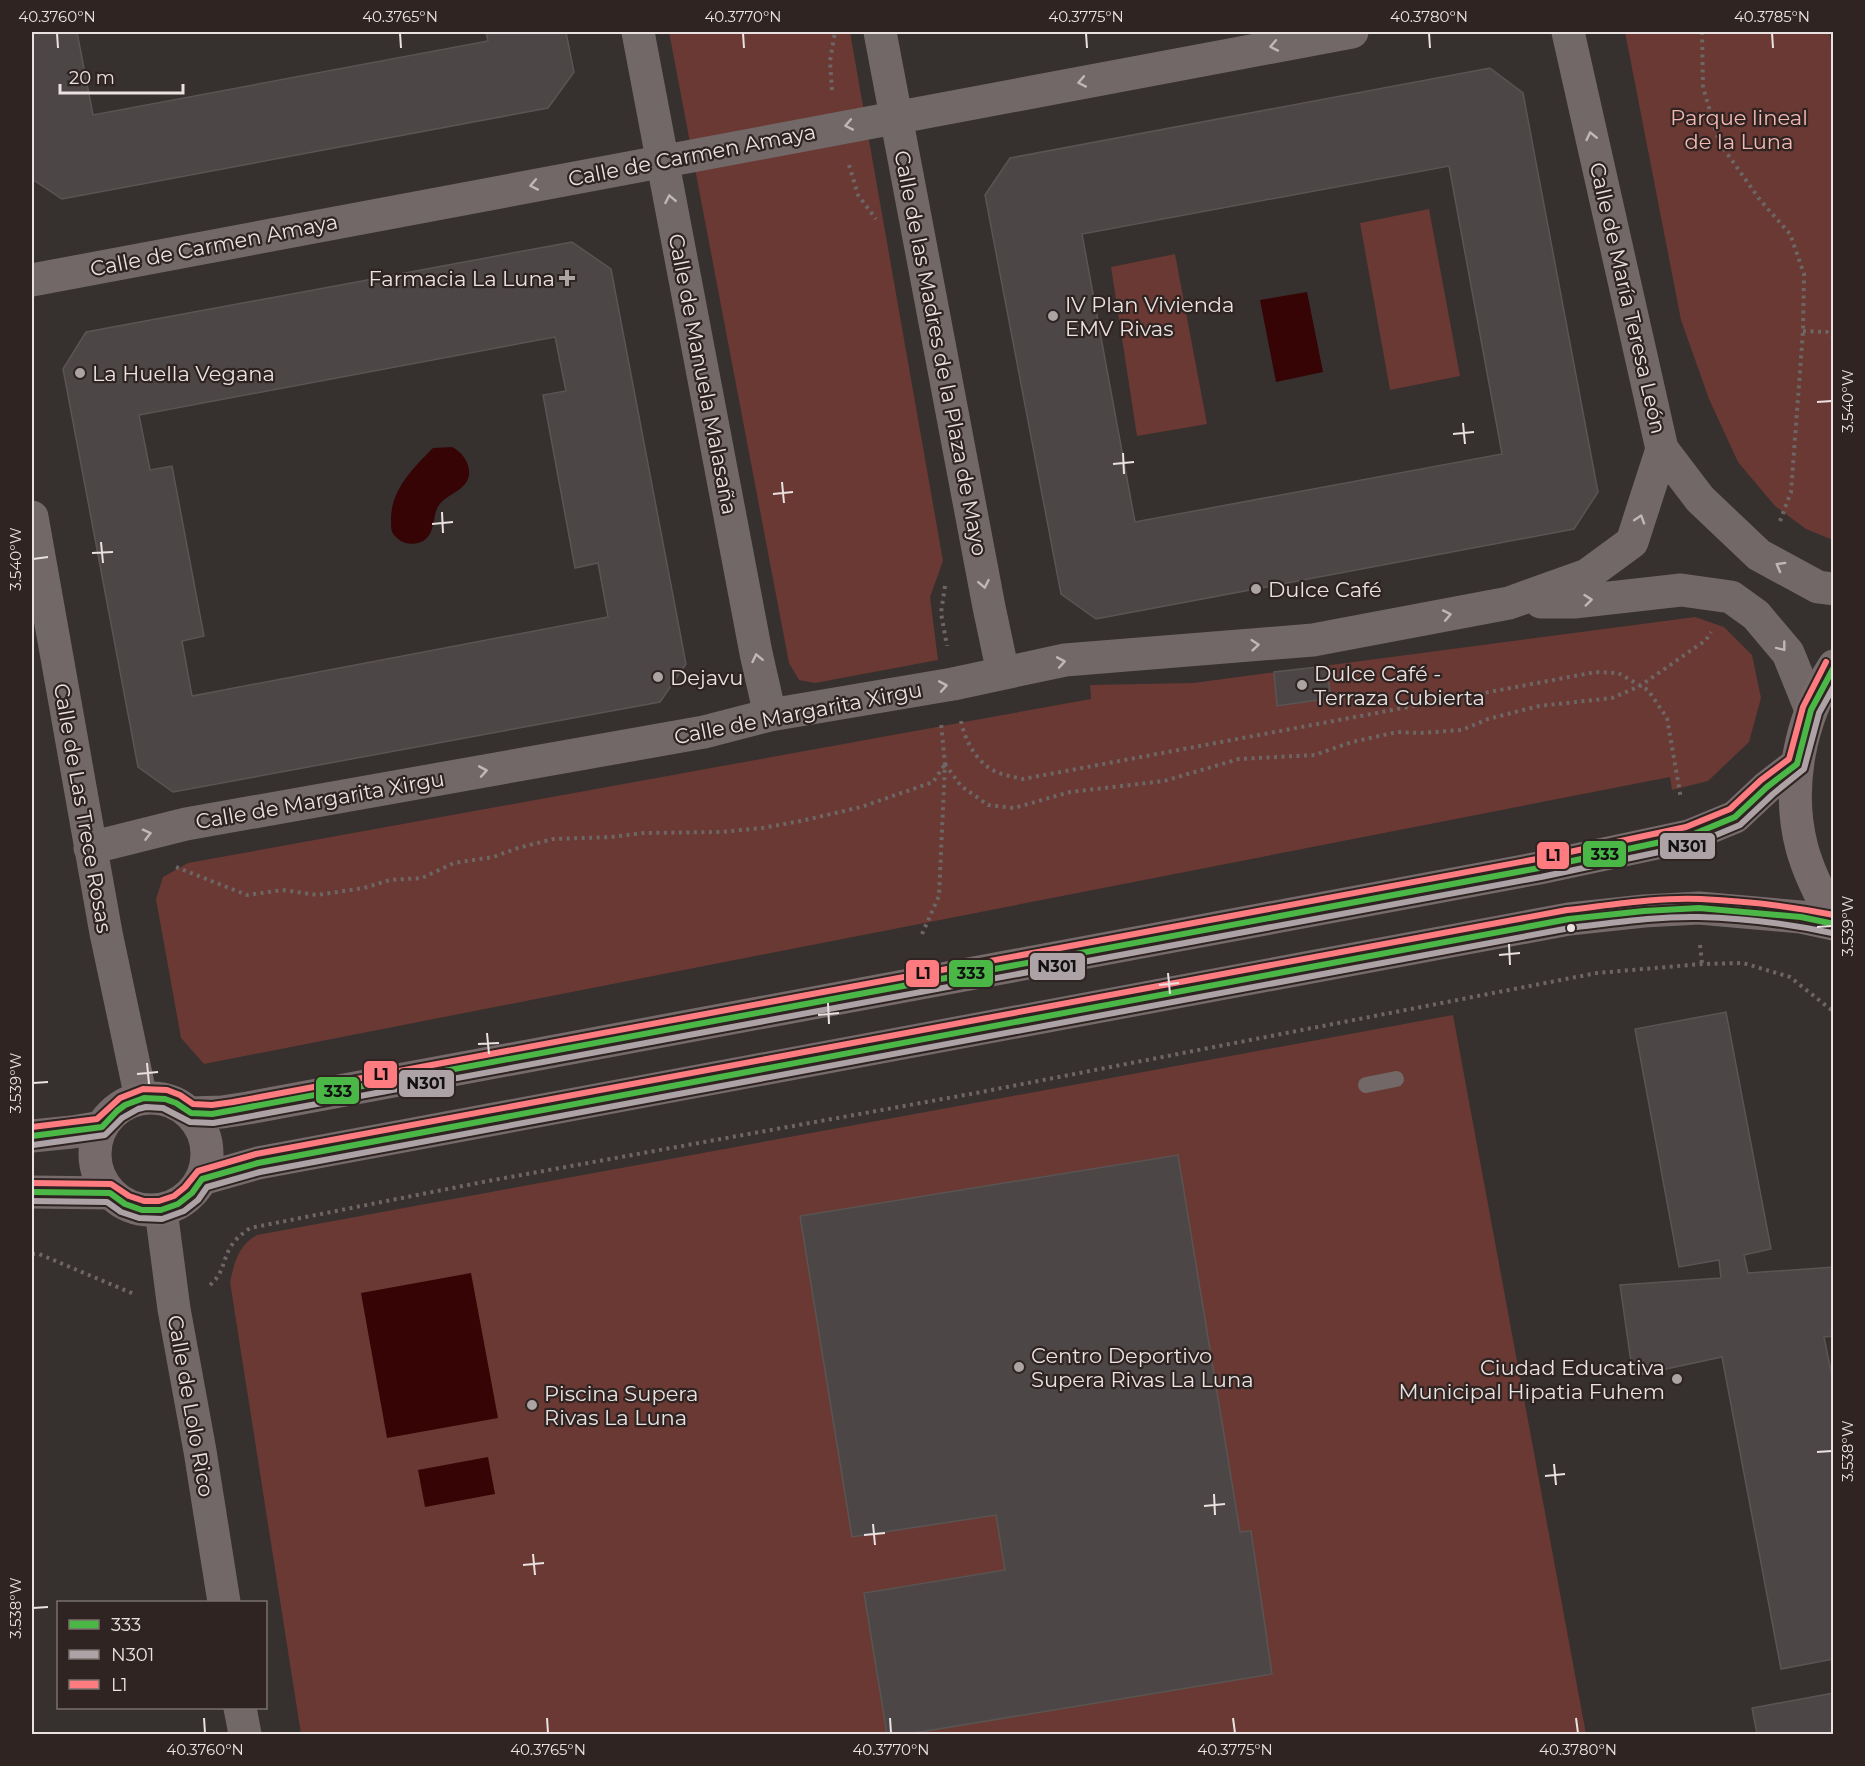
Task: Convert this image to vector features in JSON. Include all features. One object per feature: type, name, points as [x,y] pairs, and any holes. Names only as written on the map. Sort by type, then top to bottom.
[{"type":"street","name":"Calle de Manuela Malasaña","points":[[638,32],[756,653],[770,716]]},
{"type":"street","name":"Calle de las Madres de la Plaza de Mayo","points":[[880,32],[988,607],[1003,673]]},
{"type":"street","name":"Calle de Carmen Amaya","points":[[32,280],[1352,32]]},
{"type":"street","name":"Calle de María Teresa León","points":[[1568,32],[1662,449],[1700,499],[1759,555],[1818,587],[1833,589]]},
{"type":"street","name":"Calle de Margarita Xirgu","points":[[90,848],[186,824],[704,732],[770,716],[953,684],[1065,660],[1313,640],[1509,603],[1587,575],[1632,543],[1662,449]]},
{"type":"street","name":"Calle de Las Trece Rosas","points":[[32,517],[90,848],[141,1098]]},
{"type":"street","name":"Calle de Margarita Xirgu","points":[[1509,603],[1574,602],[1681,590],[1731,597],[1756,615],[1788,653],[1810,710]]},
{"type":"street","points":[[1833,666],[1810,710],[1797,764],[1796,806],[1802,847],[1816,887],[1833,922]]},
{"type":"street","points":[[190,1113],[222,1112],[272,1104],[1527,870],[1689,836],[1735,817],[1767,787],[1797,764]]},
{"type":"street","points":[[202,1179],[269,1161],[1569,919],[1699,908],[1800,916],[1833,922]]},
{"type":"street","points":[[141,1098],[159,1098],[176,1103],[190,1113],[200,1127],[207,1144],[207,1161],[202,1179],[192,1193],[178,1204],[161,1210],[142,1210],[125,1204],[110,1193],[100,1178],[95,1161],[95,1143],[111,1113],[141,1098]]},
{"type":"street","points":[[32,1136],[102,1127]]},
{"type":"street","points":[[32,1192],[110,1193]]},
{"type":"street","name":"Calle de Lolo Rico","points":[[161,1210],[174,1309],[224,1601]]},
{"type":"street","points":[[240,1709],[245,1734]]},
{"type":"lane","points":[[1366,1085],[1396,1079]]},
{"type":"path","points":[[835,32],[830,61],[832,98],[837,128],[858,195],[882,228]]},
{"type":"path","points":[[1702,32],[1702,87],[1719,142],[1760,200],[1790,234],[1804,274],[1803,331],[1791,492],[1776,530]]},
{"type":"path","points":[[1803,331],[1827,332],[1833,338]]},
{"type":"path","points":[[946,580],[941,614],[962,730],[976,757],[997,773],[1023,779],[1596,672],[1618,673],[1648,690],[1667,718],[1683,807]]},
{"type":"path","points":[[945,764],[961,786],[988,805],[1014,808],[1070,792],[1164,781],[1239,759],[1315,755],[1352,742],[1397,732],[1462,729],[1488,719],[1539,706],[1612,698],[1640,686],[1706,640],[1716,624]]},
{"type":"path","points":[[166,863],[247,895],[283,890],[317,895],[364,888],[390,880],[422,878],[454,863],[493,857],[553,839],[611,837],[644,833],[721,832],[801,821],[861,807],[933,782],[945,764]]},
{"type":"path","points":[[922,934],[939,896],[945,764]]},
{"type":"path","points":[[205,1290],[224,1269],[229,1249],[238,1236],[250,1228],[488,1181],[1057,1077],[1597,973],[1702,963],[1743,963],[1790,977],[1833,1012]]},
{"type":"path","points":[[32,1254],[39,1254],[144,1298]]},
{"type":"green space","points":[[669,32],[850,32],[943,561],[930,597],[938,660],[815,683],[799,680],[789,663]]},
{"type":"green space","name":"Parque lineal de la Luna","points":[[1625,32],[1829,32],[1834,56],[1833,540],[1806,529],[1775,506],[1738,462],[1709,399],[1681,320]]},
{"type":"green space","points":[[1429,209],[1460,376],[1390,390],[1360,223]]},
{"type":"green space","points":[[1175,254],[1207,424],[1137,436],[1111,267]]},
{"type":"green space","points":[[1695,617],[1724,627],[1752,655],[1761,698],[1749,742],[1708,781],[1672,790],[1670,777],[204,1064],[181,1038],[156,899],[163,877],[188,863],[1091,699],[1090,685],[1193,683]]},
{"type":"green space","points":[[1453,1015],[1586,1734],[301,1734],[230,1282],[241,1249],[257,1235]]},
{"type":"shaded area","points":[[1307,292],[1323,372],[1276,382],[1260,300]]},
{"type":"shaded area","points":[[452,447],[466,460],[469,472],[466,483],[439,505],[428,537],[412,544],[401,541],[392,531],[391,526],[394,500],[399,490],[411,472],[433,448]]},
{"type":"shaded area","points":[[471,1273],[498,1418],[387,1438],[361,1293]]},
{"type":"shaded area","points":[[488,1457],[495,1494],[425,1507],[418,1470]]},
{"type":"building","points":[[32,32],[77,32],[93,115],[488,41],[486,32],[566,32],[574,72],[548,108],[62,199],[32,179]]},
{"type":"building","name":"IV Plan Vivienda EMV Rivas","points":[[1490,68],[1523,93],[1598,492],[1574,529],[1096,619],[1061,594],[985,195],[1010,158]],"holes":[[[1449,166],[1502,454],[1135,522],[1082,234]]]},
{"type":"building","points":[[572,242],[611,269],[686,664],[660,702],[173,792],[138,767],[63,369],[86,332]],"holes":[[[555,337],[566,391],[543,395],[575,568],[598,563],[608,617],[192,696],[182,641],[204,636],[172,466],[150,470],[139,415]]]},
{"type":"building","name":"Dulce Café - Terraza Cubierta","points":[[1326,666],[1331,698],[1277,706],[1274,672]]},
{"type":"building","points":[[1726,1012],[1771,1249],[1744,1255],[1748,1273],[1834,1267],[1834,1336],[1824,1337],[1834,1386],[1834,1659],[1781,1669],[1722,1357],[1633,1376],[1620,1285],[1721,1278],[1719,1260],[1679,1267],[1635,1029]]},
{"type":"building","name":"Centro Deportivo Supera Rivas La Luna","points":[[1178,1155],[1240,1532],[1251,1531],[1272,1674],[908,1734],[887,1734],[864,1593],[1005,1570],[996,1515],[852,1537],[800,1216]]},
{"type":"building","points":[[1834,1693],[1834,1734],[1757,1734],[1752,1708]]},
{"type":"transit line","name":"L1","points":[[32,1127],[97,1119],[120,1098],[143,1089],[167,1090],[193,1104],[212,1105],[233,1102],[1537,859],[1686,827],[1730,809],[1761,780],[1789,759],[1803,707],[1826,662]]},
{"type":"transit line","name":"333","points":[[32,1136],[102,1127],[125,1105],[144,1098],[165,1099],[191,1113],[212,1114],[1539,868],[1689,836],[1735,817],[1767,787],[1797,764],[1811,710],[1834,667]]},
{"type":"transit line","name":"N301","points":[[33,1145],[105,1135],[122,1118],[146,1107],[163,1108],[190,1122],[213,1123],[1541,877],[1692,845],[1740,825],[1804,769],[1819,713],[1834,686]]},
{"type":"transit line","name":"L1","points":[[32,1183],[111,1184],[129,1196],[144,1201],[159,1201],[174,1196],[198,1171],[256,1154],[1567,910],[1651,900],[1701,899],[1768,904],[1834,915]]},
{"type":"transit line","name":"333","points":[[32,1192],[110,1193],[125,1204],[142,1210],[161,1210],[178,1204],[192,1193],[202,1179],[258,1163],[1569,919],[1699,908],[1801,917],[1834,924]]},
{"type":"transit line","name":"N301","points":[[32,1201],[107,1202],[121,1212],[139,1218],[162,1219],[184,1211],[198,1200],[207,1187],[260,1172],[1570,928],[1651,919],[1699,917],[1766,922],[1832,933]]},
{"type":"place","name":"Farmacia La Luna","points":[[567,278]]},
{"type":"place","name":"IV Plan Vivienda EMV Rivas","points":[[1053,316]]},
{"type":"place","name":"La Huella Vegana","points":[[80,373]]},
{"type":"place","name":"Dulce Café","points":[[1256,589]]},
{"type":"place","name":"Dejavu","points":[[658,677]]},
{"type":"place","name":"Dulce Café - Terraza Cubierta","points":[[1302,685]]},
{"type":"place","name":"Centro Deportivo Supera Rivas La Luna","points":[[1019,1367]]},
{"type":"place","name":"Ciudad Educativa Municipal Hipatia Fuhem","points":[[1677,1379]]},
{"type":"place","name":"Piscina Supera Rivas La Luna","points":[[532,1405]]}]
